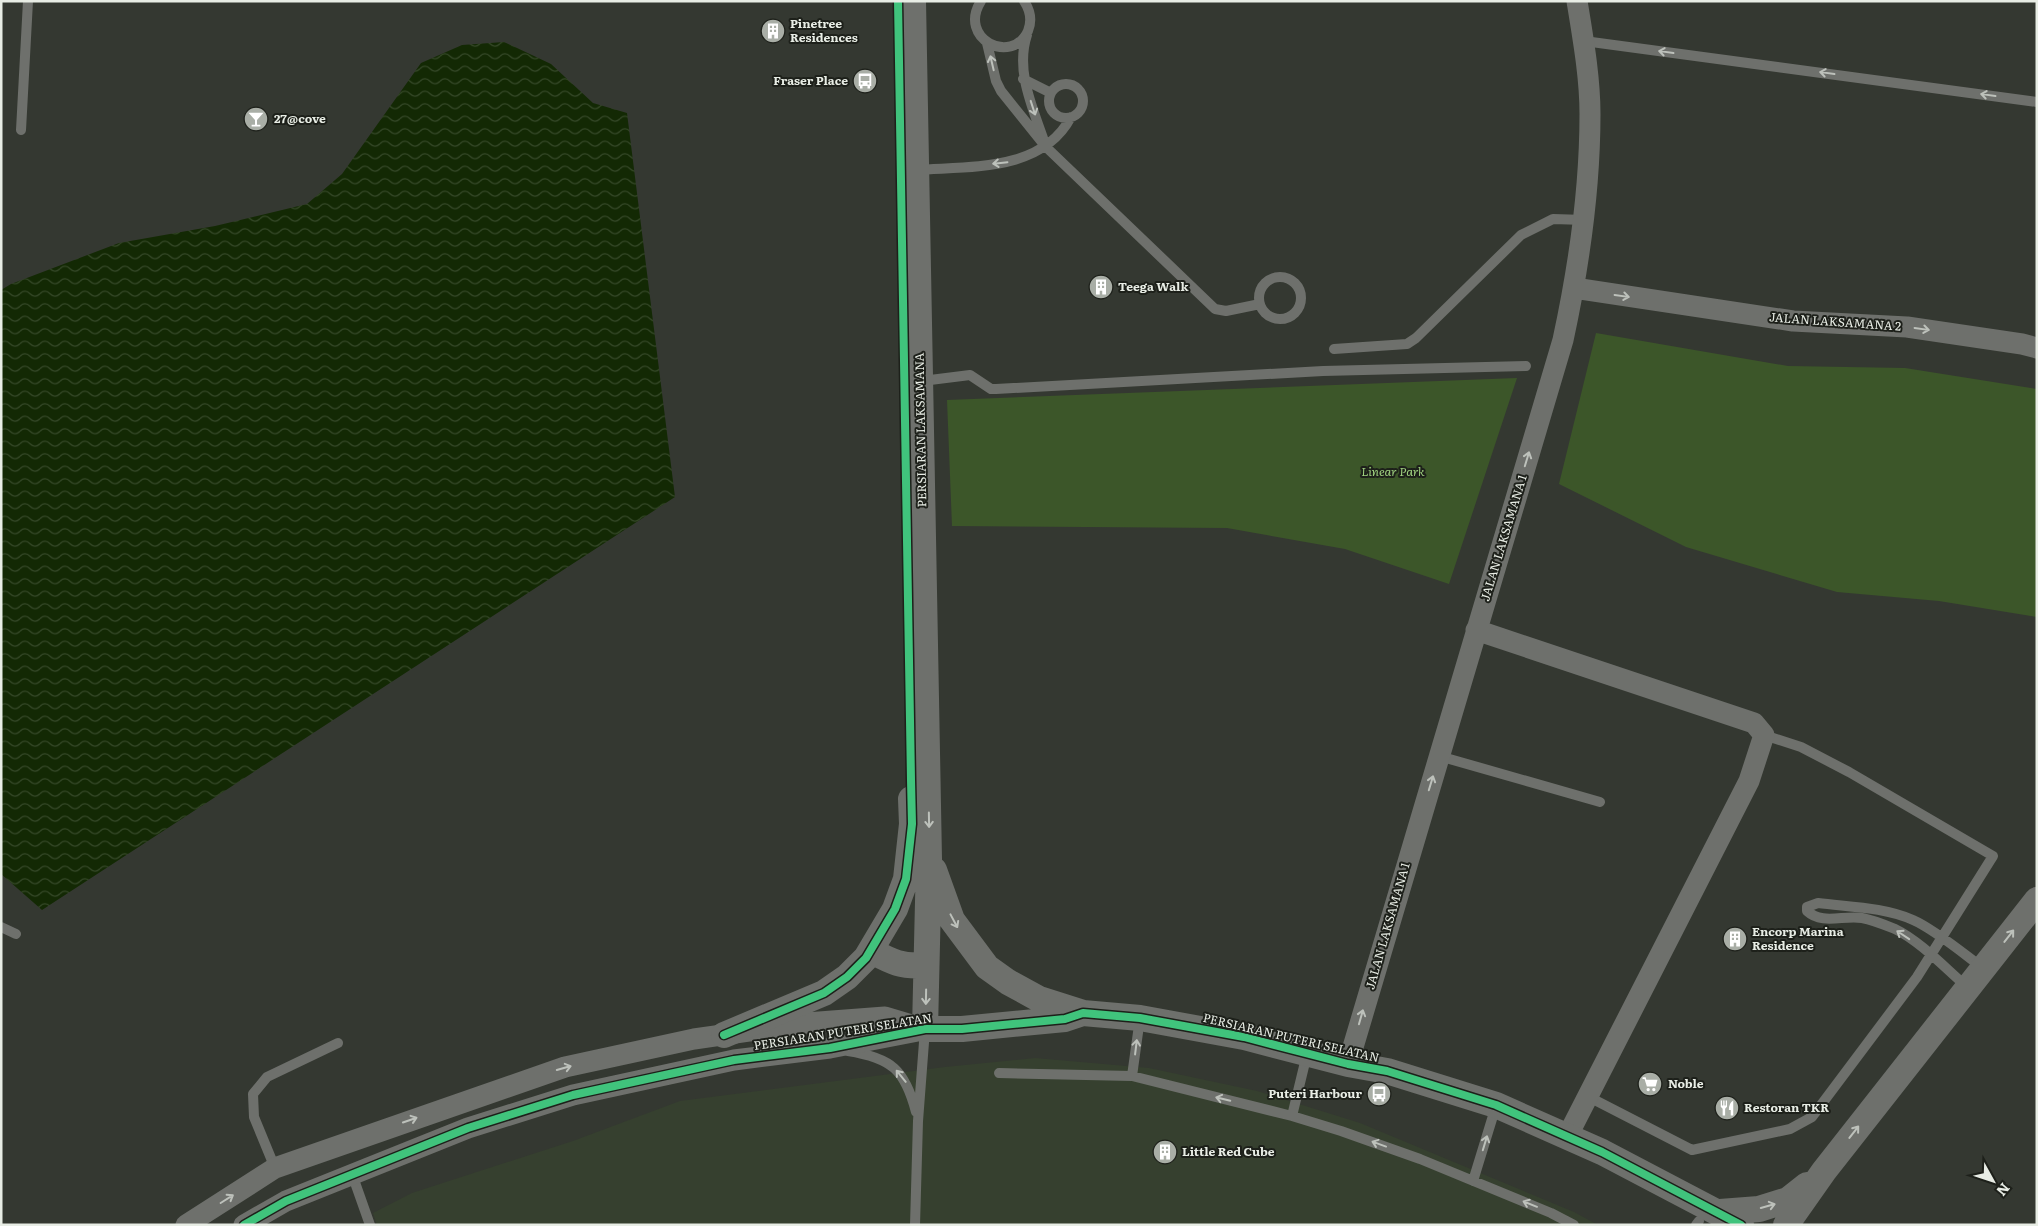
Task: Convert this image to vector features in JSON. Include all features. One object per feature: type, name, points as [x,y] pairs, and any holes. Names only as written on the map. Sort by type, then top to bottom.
[{"type":"street","points":[[724,1035],[824,993],[847,977],[871,950],[895,909],[906,879],[912,824],[898,1]]},
{"type":"street","name":"PERSIARAN LAKSAMANA","points":[[913,1],[929,859],[925,1029]]},
{"type":"street","name":"JALAN LAKSAMANA 1","points":[[1348,1064],[1563,340],[1585,220],[1590,114],[1584,41],[1577,1]]},
{"type":"street","name":"JALAN LAKSAMANA 2","points":[[1574,288],[1793,321],[1907,327],[2022,344],[2037,348]]},
{"type":"street","points":[[1476,630],[1754,724],[1764,735],[1749,781],[1567,1137]]},
{"type":"street","points":[[929,859],[952,920],[987,967],[1008,982],[1039,999],[1083,1013]]},
{"type":"street","points":[[1786,1225],[1824,1171],[2037,900]]},
{"type":"street","points":[[871,950],[897,964],[909,967],[926,965]]},
{"type":"street","name":"PERSIARAN PUTERI SELATAN","points":[[244,1225],[286,1200],[468,1128],[573,1095],[734,1060],[830,1048],[925,1029],[962,1029],[1064,1019],[1083,1013],[1140,1018],[1244,1037],[1348,1064],[1387,1071],[1496,1105],[1602,1152],[1714,1221]]},
{"type":"street","name":"PERSIARAN PUTERI SELATAN","points":[[186,1225],[275,1168],[565,1067],[694,1039],[806,1023],[885,1017],[925,1029]]},
{"type":"street","points":[[275,1168],[286,1200]]},
{"type":"street","points":[[1714,1221],[1788,1200],[1824,1171]]},
{"type":"lane","points":[[21,130],[28,1]]},
{"type":"lane","points":[[981,1],[976,10],[974,21],[976,30],[987,43],[996,82],[1001,91],[1046,147],[1215,309],[1226,311],[1260,304]]},
{"type":"lane","points":[[1024,1],[1029,10],[1030,27],[1023,47],[1024,78],[1046,147]]},
{"type":"lane","points":[[987,43],[1004,47],[1012,46],[1020,41],[1030,27]]},
{"type":"lane","points":[[1584,41],[2037,102]]},
{"type":"lane","points":[[1024,78],[1051,93]]},
{"type":"lane","points":[[917,170],[1009,162],[1046,147],[1071,117],[1080,110],[1082,105],[1083,100],[1079,90],[1070,84],[1064,84],[1051,93],[1051,109],[1060,116],[1071,117]]},
{"type":"lane","points":[[1334,349],[1407,344],[1416,338],[1521,235],[1544,221],[1553,219],[1585,220]]},
{"type":"lane","points":[[1286,278],[1297,286],[1301,292],[1299,307],[1289,317],[1275,318],[1268,315],[1260,304],[1261,289],[1272,279],[1286,278]]},
{"type":"lane","points":[[921,381],[970,375],[996,389],[1323,371],[1526,366]]},
{"type":"lane","points":[[1588,1096],[1692,1150],[1790,1129],[1812,1117],[1917,977],[1993,856],[1849,772],[1801,747],[1764,735]]},
{"type":"lane","points":[[1439,756],[1600,802]]},
{"type":"lane","points":[[1818,904],[1887,911],[1915,920],[1941,938],[1975,978],[1930,956],[1896,930],[1861,918],[1820,918],[1806,911],[1807,907],[1818,904]]},
{"type":"lane","points":[[1,928],[16,934]]},
{"type":"lane","points":[[1132,1076],[1140,1018]]},
{"type":"lane","points":[[915,1225],[918,1120],[925,1029]]},
{"type":"lane","points":[[275,1168],[254,1117],[253,1094],[267,1077],[338,1042]]},
{"type":"lane","points":[[830,1048],[866,1054],[889,1063],[904,1078],[910,1089],[918,1120]]},
{"type":"lane","points":[[1292,1116],[1307,1053]]},
{"type":"lane","points":[[999,1073],[1132,1076],[1292,1116],[1420,1159],[1551,1213],[1574,1225]]},
{"type":"lane","points":[[1473,1181],[1496,1105]]},
{"type":"lane","points":[[352,1174],[370,1225]]},
{"type":"shaded area","name":"Puteri Harbour","points":[[1035,1058],[1149,1068],[1257,1091],[1360,1123],[1574,1212],[1598,1225],[377,1225],[373,1213],[412,1193],[573,1141],[680,1101],[945,1067]]},
{"type":"green space","points":[[1596,333],[1788,366],[1905,368],[2037,389],[2037,617],[1939,601],[1837,592],[1686,547],[1559,484]]},
{"type":"green space","name":"Linear Park","points":[[1517,378],[1449,584],[1345,549],[1227,528],[952,526],[947,400]]},
{"type":"water","points":[[504,42],[551,64],[593,103],[627,113],[675,497],[42,910],[1,874],[1,290],[11,284],[119,243],[215,226],[307,204],[342,174],[421,63],[462,45]]},
{"type":"cycle path","points":[[724,1035],[824,993],[847,977],[866,958],[895,909],[906,879],[912,824],[898,1]]},
{"type":"cycle path","points":[[244,1225],[286,1201],[468,1128],[573,1095],[734,1060],[830,1048],[925,1029],[962,1029],[1065,1019],[1083,1013],[1140,1018],[1244,1037],[1348,1064],[1387,1071],[1496,1105],[1602,1152],[1741,1225]]},
{"type":"place","name":"Pinetree Residences","points":[[773,31]]},
{"type":"place","name":"Fraser Place","points":[[865,81]]},
{"type":"place","name":"27@cove","points":[[256,119]]},
{"type":"place","name":"Teega Walk","points":[[1101,287]]},
{"type":"place","name":"Encorp Marina Residence","points":[[1735,939]]},
{"type":"place","name":"Noble","points":[[1650,1084]]},
{"type":"place","name":"Puteri Harbour","points":[[1379,1094]]},
{"type":"place","name":"Restoran TKR","points":[[1727,1108]]},
{"type":"place","name":"Little Red Cube","points":[[1165,1152]]}]
